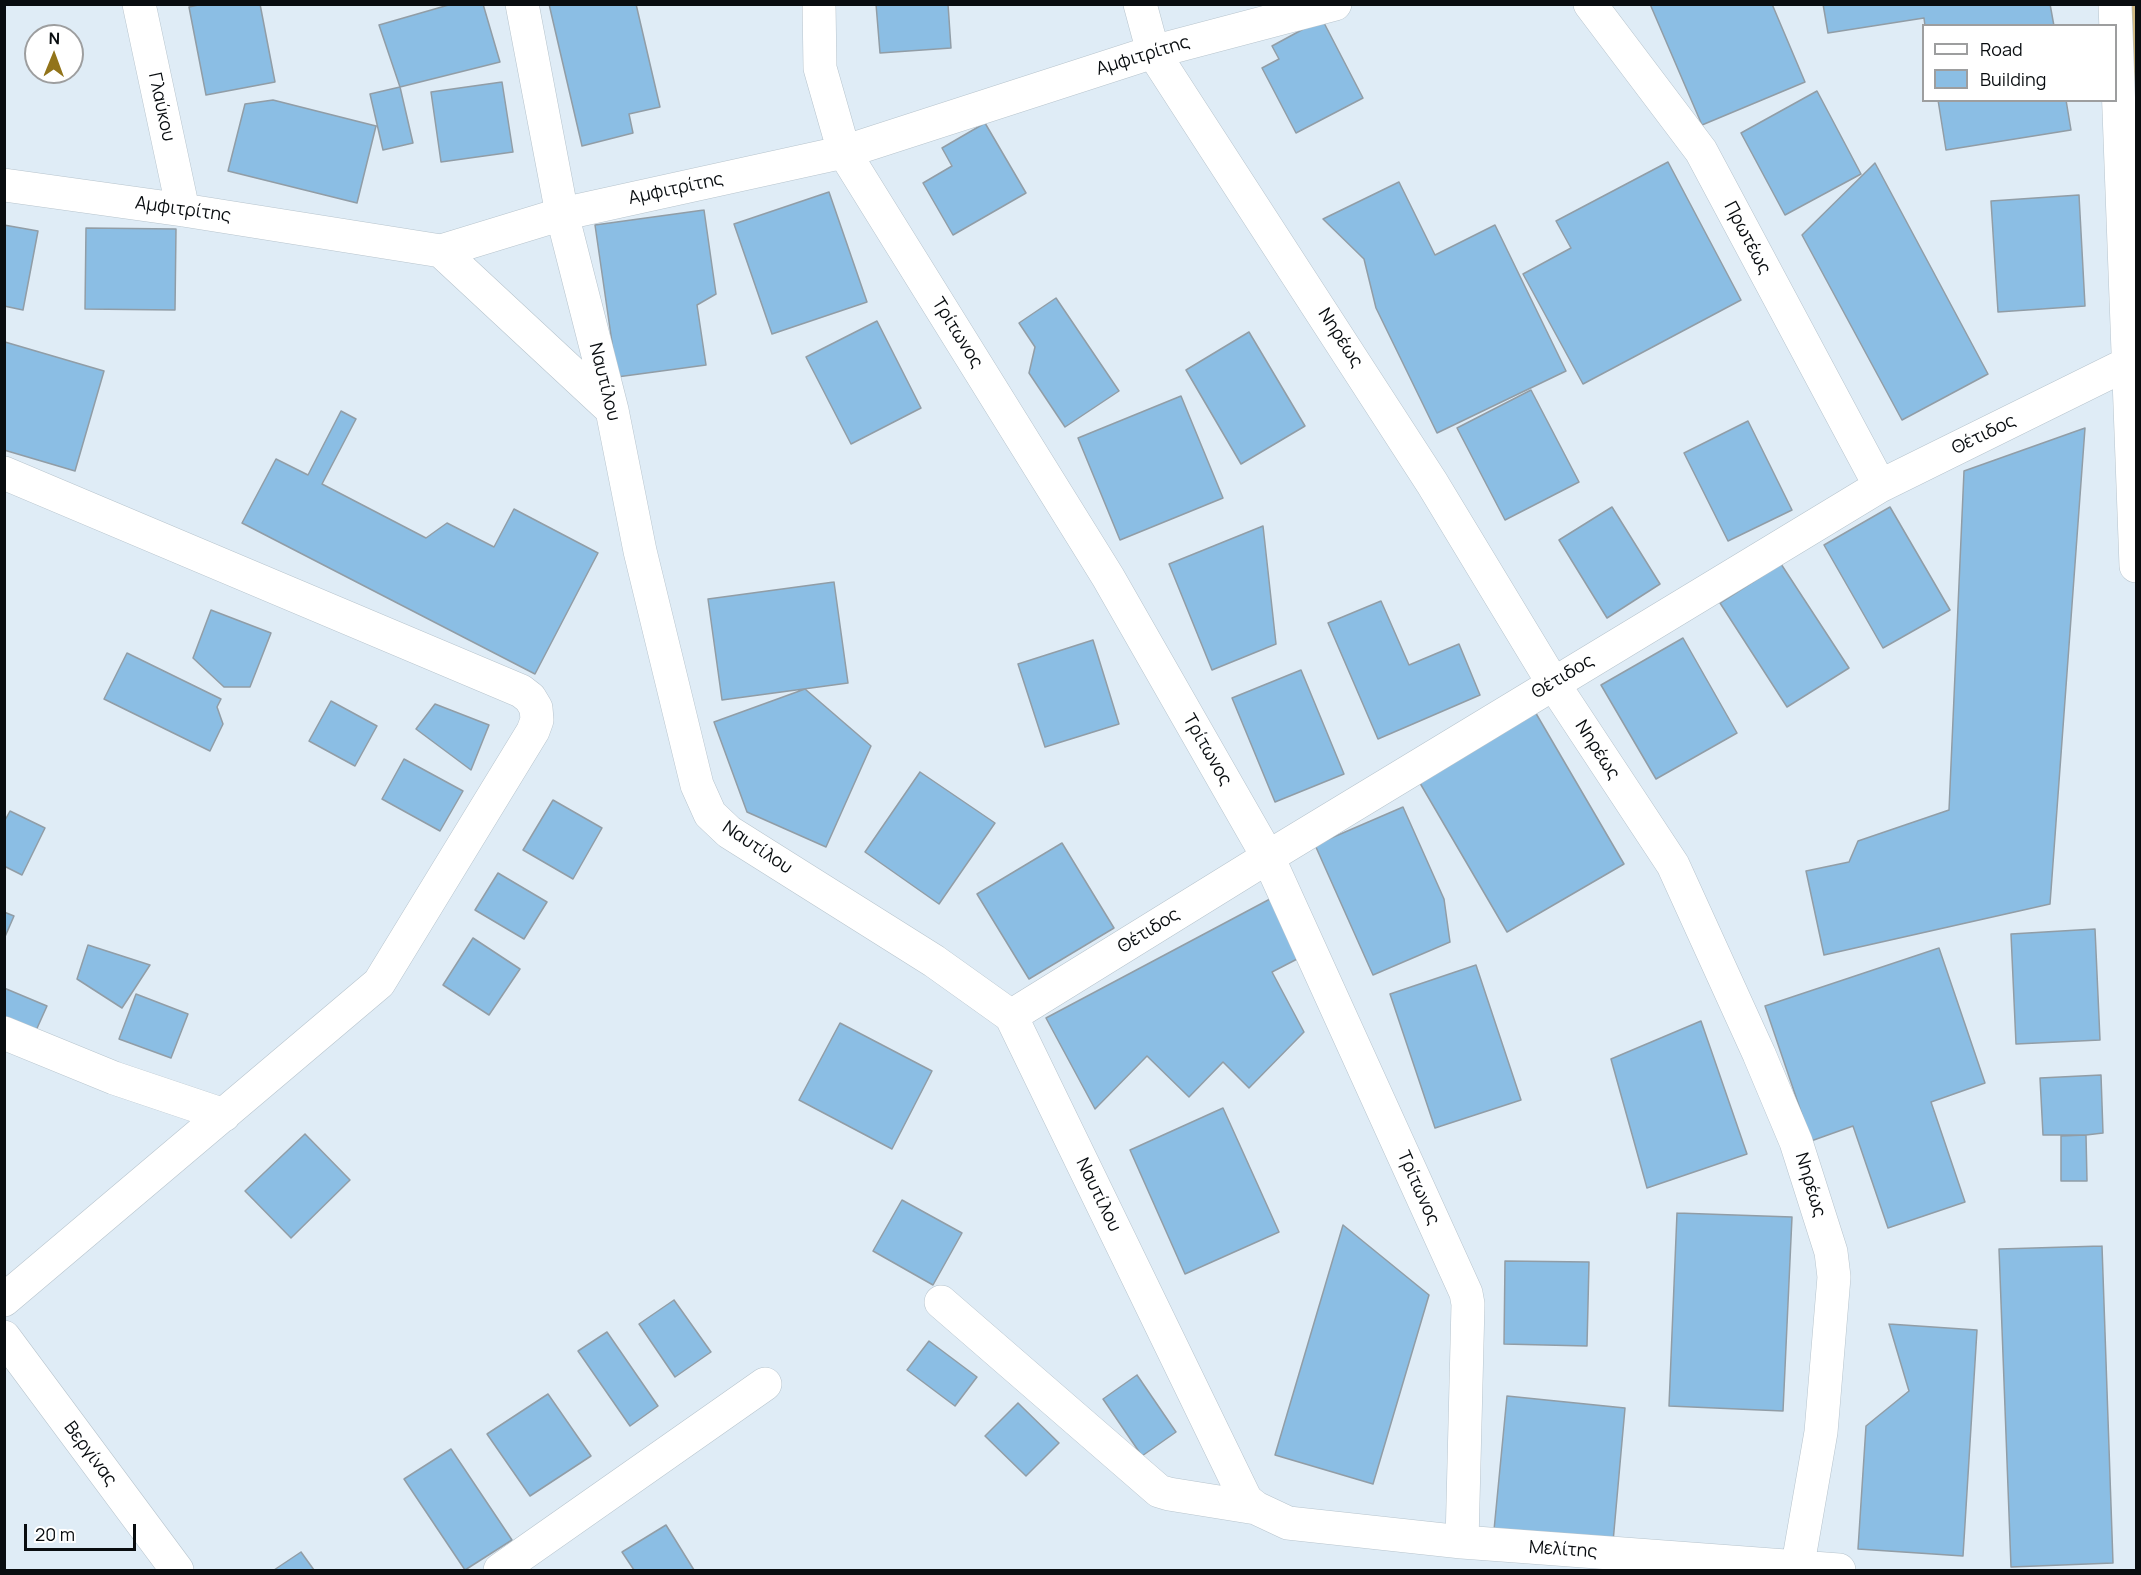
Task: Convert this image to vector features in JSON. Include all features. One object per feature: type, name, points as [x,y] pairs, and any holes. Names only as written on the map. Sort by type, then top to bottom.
[{"type":"street","name":"Γλαύκου","points":[[139,4],[183,210]]},
{"type":"street","name":"Ναυτίλου","points":[[522,4],[561,214],[612,410],[640,552],[697,785],[710,814],[729,832],[934,961],[1011,1016],[1243,1495],[1256,1508],[1288,1522]]},
{"type":"street","name":"Τρίτωνος","points":[[819,4],[820,68],[844,152],[1102,567],[1268,857],[1467,1298],[1462,1542]]},
{"type":"street","name":"Νηρέως","points":[[1140,4],[1153,52],[1420,464],[1553,683],[1673,865],[1759,1054],[1796,1142],[1831,1252],[1834,1277],[1834,1299],[1821,1432],[1799,1570]]},
{"type":"street","name":"Αμφιτρίτης","points":[[4,185],[183,210],[441,251],[561,214],[844,152],[1153,52],[1335,4]]},
{"type":"street","name":"Πρωτέως","points":[[1590,4],[1701,152],[1880,486]]},
{"type":"street","points":[[2115,4],[2116,24]]},
{"type":"street","points":[[2117,55],[2136,566]]},
{"type":"street","points":[[441,251],[612,410]]},
{"type":"street","name":"Θέτιδος","points":[[1011,1016],[1553,683],[1880,486],[2129,363]]},
{"type":"street","points":[[4,473],[521,691],[530,698],[536,708],[537,720],[533,731],[379,983],[4,1300]]},
{"type":"street","points":[[4,1033],[114,1078],[224,1115]]},
{"type":"street","points":[[941,1302],[1159,1491],[1256,1508]]},
{"type":"street","name":"Βεργίνας","points":[[4,1337],[177,1570]]},
{"type":"street","points":[[500,1570],[765,1384]]},
{"type":"street","name":"Μελίτης","points":[[1288,1522],[1462,1542],[1799,1570],[1839,1570]]},
{"type":"shaded area","points":[[2130,5],[2136,5],[2136,135]]},
{"type":"building","points":[[203,4],[260,4],[275,82],[206,95],[189,7]]},
{"type":"building","points":[[452,4],[483,4],[500,62],[400,87],[379,25]]},
{"type":"building","points":[[549,4],[636,4],[660,107],[629,114],[633,133],[582,146]]},
{"type":"building","points":[[876,4],[948,4],[951,48],[880,53]]},
{"type":"building","points":[[1650,4],[1772,4],[1805,82],[1702,125]]},
{"type":"building","points":[[1823,4],[2050,4],[2054,24],[1925,24],[1924,18],[1828,33]]},
{"type":"building","points":[[1322,19],[1363,98],[1296,133],[1262,68],[1279,59],[1272,46]]},
{"type":"building","points":[[502,82],[513,152],[441,162],[431,92]]},
{"type":"building","points":[[400,87],[413,143],[383,150],[370,94]]},
{"type":"building","points":[[1817,91],[1861,174],[1785,215],[1741,133]]},
{"type":"building","points":[[273,100],[376,126],[357,203],[228,171],[245,104]]},
{"type":"building","points":[[1938,102],[2066,102],[2071,130],[1946,150]]},
{"type":"building","points":[[985,123],[1026,193],[953,235],[923,183],[952,166],[942,148]]},
{"type":"building","points":[[1668,162],[1741,300],[1583,384],[1523,274],[1571,248],[1556,221]]},
{"type":"building","points":[[1875,163],[1988,374],[1902,420],[1802,235]]},
{"type":"building","points":[[1399,182],[1435,255],[1495,225],[1566,371],[1437,433],[1376,308],[1364,259],[1323,219]]},
{"type":"building","points":[[829,192],[867,302],[772,334],[734,224]]},
{"type":"building","points":[[2079,195],[2085,306],[1998,312],[1991,201]]},
{"type":"building","points":[[704,210],[716,294],[697,305],[706,365],[617,377],[595,225]]},
{"type":"building","points":[[4,225],[38,231],[23,310],[4,306]]},
{"type":"building","points":[[86,228],[176,229],[175,310],[85,309]]},
{"type":"building","points":[[1056,298],[1119,391],[1065,427],[1029,373],[1035,347],[1019,323]]},
{"type":"building","points":[[877,321],[921,408],[851,444],[806,357]]},
{"type":"building","points":[[1249,332],[1305,426],[1241,464],[1186,370]]},
{"type":"building","points":[[5,342],[104,371],[75,471],[4,450]]},
{"type":"building","points":[[1531,390],[1579,482],[1505,520],[1457,428]]},
{"type":"building","points":[[1181,396],[1223,498],[1120,540],[1078,438]]},
{"type":"building","points":[[341,411],[356,419],[322,484],[426,538],[447,523],[494,547],[514,509],[598,553],[535,674],[242,523],[276,459],[308,475]]},
{"type":"building","points":[[1748,421],[1792,510],[1728,541],[1684,453]]},
{"type":"building","points":[[2085,428],[2050,904],[1824,955],[1806,871],[1849,862],[1858,841],[1949,810],[1964,471]]},
{"type":"building","points":[[1612,507],[1660,584],[1607,618],[1559,540]]},
{"type":"building","points":[[1890,507],[1950,610],[1883,648],[1824,545]]},
{"type":"building","points":[[1263,526],[1276,644],[1212,670],[1169,564]]},
{"type":"building","points":[[1781,564],[1849,668],[1787,707],[1720,603]]},
{"type":"building","points":[[834,582],[848,683],[722,700],[708,599]]},
{"type":"building","points":[[1381,601],[1409,665],[1459,644],[1480,695],[1378,739],[1328,623]]},
{"type":"building","points":[[211,610],[271,633],[250,687],[224,687],[193,658]]},
{"type":"building","points":[[1683,638],[1737,733],[1656,779],[1601,685]]},
{"type":"building","points":[[1093,640],[1119,724],[1045,747],[1018,664]]},
{"type":"building","points":[[127,653],[221,699],[217,707],[223,724],[210,751],[104,699]]},
{"type":"building","points":[[1301,670],[1344,774],[1275,802],[1232,698]]},
{"type":"building","points":[[805,689],[871,746],[826,847],[747,812],[714,722]]},
{"type":"building","points":[[331,701],[377,726],[355,766],[309,741]]},
{"type":"building","points":[[435,704],[489,725],[471,770],[416,729]]},
{"type":"building","points":[[1534,710],[1624,864],[1507,932],[1417,778]]},
{"type":"building","points":[[404,759],[463,791],[440,831],[382,799]]},
{"type":"building","points":[[920,772],[995,823],[939,904],[865,852]]},
{"type":"building","points":[[553,800],[602,828],[573,879],[523,850]]},
{"type":"building","points":[[1403,807],[1444,899],[1450,942],[1373,975],[1315,845]]},
{"type":"building","points":[[10,811],[45,828],[22,875],[4,866],[4,822]]},
{"type":"building","points":[[1062,843],[1114,928],[1029,979],[977,894]]},
{"type":"building","points":[[498,873],[547,902],[524,939],[475,910]]},
{"type":"building","points":[[1270,899],[1301,957],[1272,972],[1304,1032],[1249,1088],[1223,1062],[1189,1097],[1147,1056],[1095,1109],[1046,1018]]},
{"type":"building","points":[[4,912],[14,916],[4,939]]},
{"type":"building","points":[[2095,929],[2100,1040],[2016,1044],[2011,934]]},
{"type":"building","points":[[473,938],[520,969],[489,1015],[443,985]]},
{"type":"building","points":[[88,945],[150,965],[122,1008],[77,979]]},
{"type":"building","points":[[1939,948],[1985,1083],[1931,1102],[1965,1202],[1888,1228],[1853,1126],[1811,1141],[1765,1006]]},
{"type":"building","points":[[1476,965],[1521,1100],[1435,1128],[1390,994]]},
{"type":"building","points":[[4,988],[47,1006],[34,1035],[4,1022]]},
{"type":"building","points":[[136,994],[188,1014],[171,1058],[119,1039]]},
{"type":"building","points":[[1701,1021],[1747,1154],[1647,1188],[1611,1059]]},
{"type":"building","points":[[840,1023],[932,1071],[892,1149],[799,1100]]},
{"type":"building","points":[[2101,1075],[2103,1133],[2043,1135],[2040,1078]]},
{"type":"building","points":[[1223,1108],[1279,1232],[1185,1274],[1130,1150]]},
{"type":"building","points":[[305,1134],[350,1180],[291,1238],[245,1191]]},
{"type":"building","points":[[2086,1135],[2087,1181],[2061,1181],[2061,1136]]},
{"type":"building","points":[[902,1200],[962,1233],[933,1285],[873,1251]]},
{"type":"building","points":[[1677,1213],[1792,1217],[1783,1411],[1669,1406]]},
{"type":"building","points":[[1343,1225],[1429,1295],[1373,1484],[1275,1455]]},
{"type":"building","points":[[2102,1246],[2113,1563],[2011,1567],[1999,1249]]},
{"type":"building","points":[[1505,1261],[1589,1262],[1587,1346],[1504,1344]]},
{"type":"building","points":[[674,1300],[711,1352],[675,1377],[639,1324]]},
{"type":"building","points":[[1889,1324],[1977,1330],[1963,1556],[1858,1549],[1866,1426],[1909,1391]]},
{"type":"building","points":[[607,1332],[658,1406],[630,1426],[578,1351]]},
{"type":"building","points":[[929,1341],[977,1377],[955,1406],[907,1370]]},
{"type":"building","points":[[1137,1375],[1176,1432],[1142,1456],[1103,1399]]},
{"type":"building","points":[[548,1394],[591,1456],[530,1496],[487,1434]]},
{"type":"building","points":[[1507,1396],[1625,1408],[1613,1542],[1494,1530]]},
{"type":"building","points":[[1018,1403],[1059,1443],[1026,1476],[985,1436]]},
{"type":"building","points":[[451,1449],[512,1540],[465,1570],[404,1479]]},
{"type":"building","points":[[666,1525],[694,1570],[634,1570],[622,1552]]},
{"type":"building","points":[[301,1552],[314,1570],[274,1570]]}]
